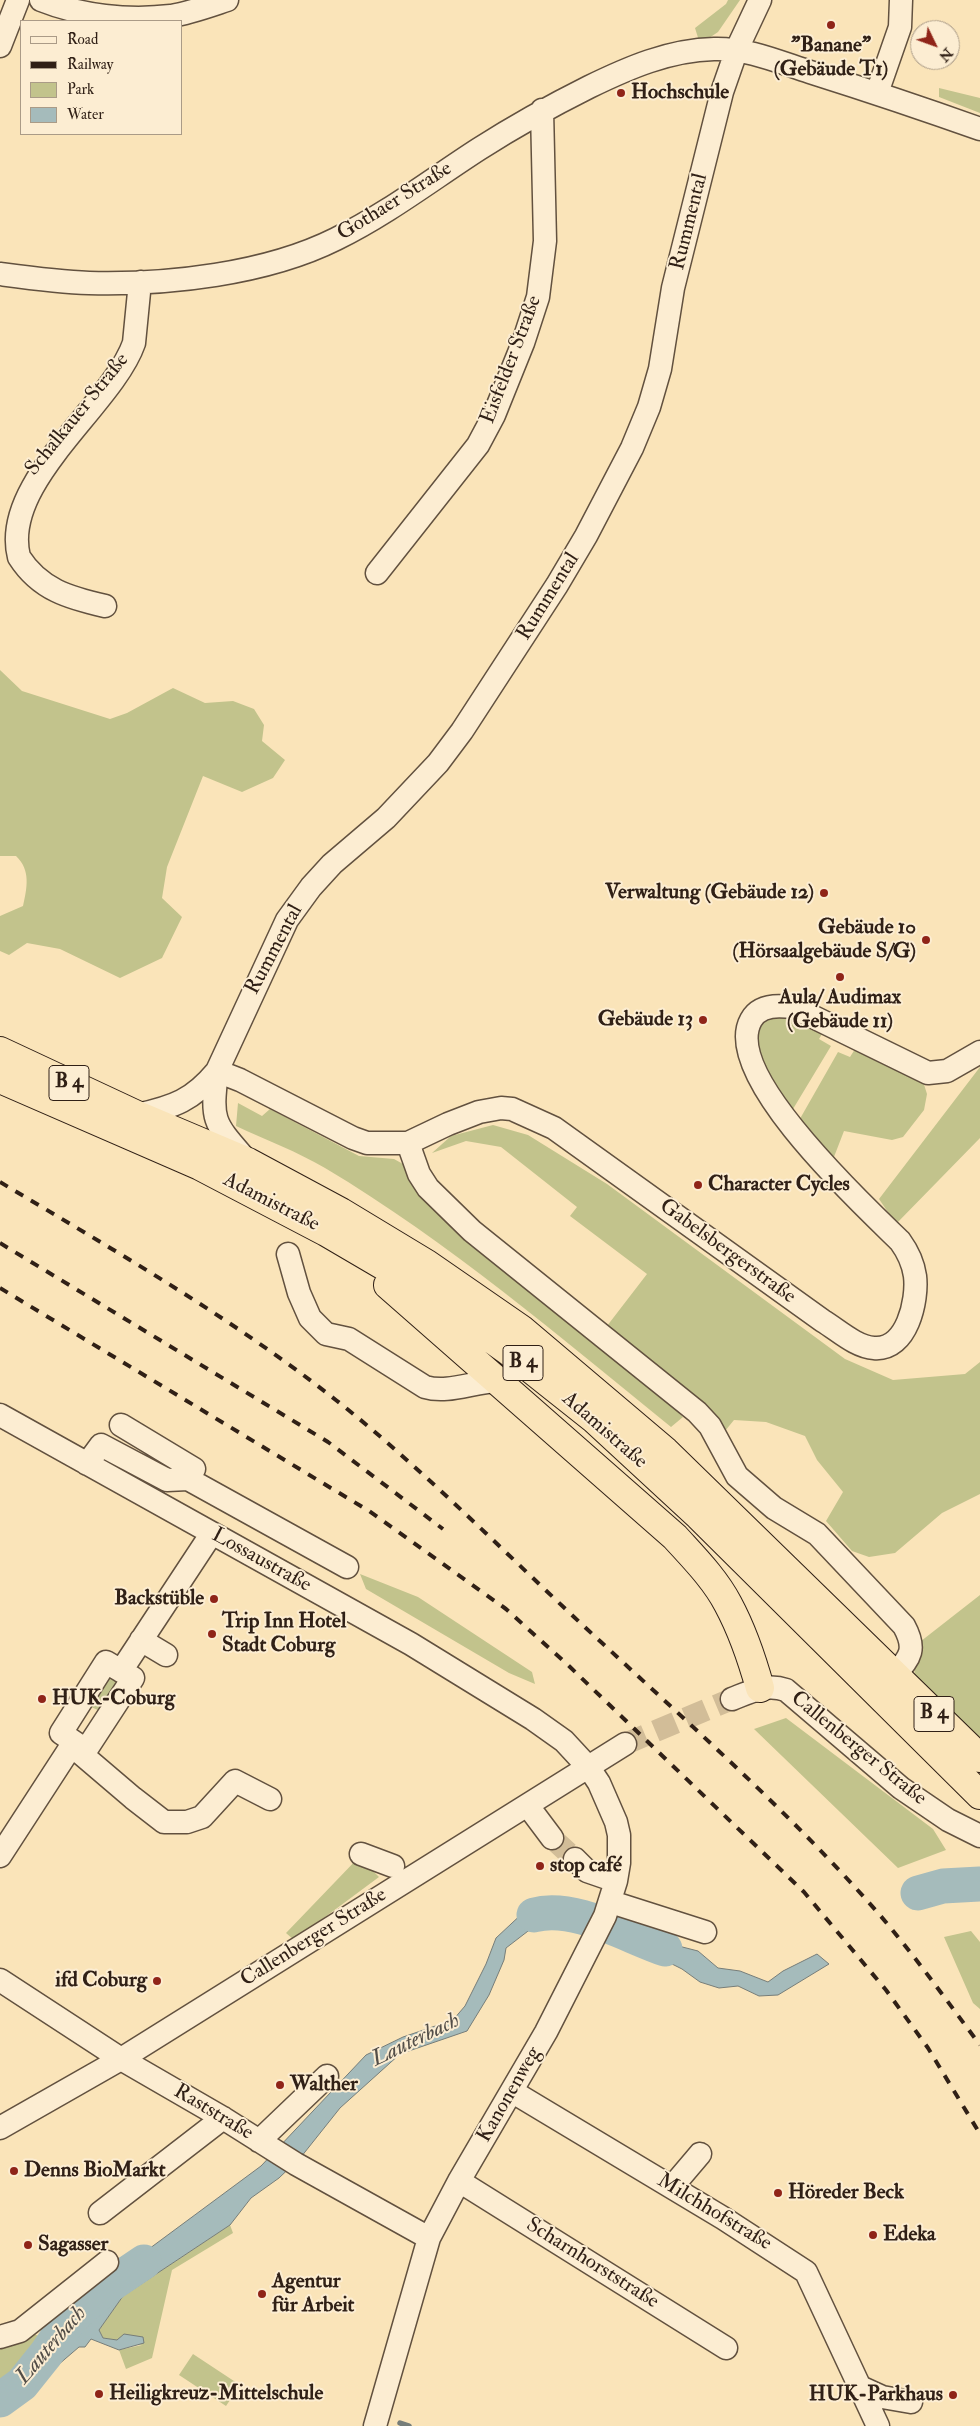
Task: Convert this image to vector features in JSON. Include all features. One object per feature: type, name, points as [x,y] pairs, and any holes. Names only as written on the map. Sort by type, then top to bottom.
[{"type":"highway","name":"Adamistraße","points":[[0,1051],[137,1115],[248,1162],[373,1231],[427,1264],[521,1329],[665,1451],[894,1676],[970,1761],[980,1795]]},
{"type":"highway","name":"Adamistraße","points":[[0,1078],[200,1166],[326,1232],[420,1289],[507,1350],[594,1419],[970,1761]]},
{"type":"highway","points":[[326,1232],[500,1381],[675,1537],[710,1578],[728,1604],[752,1658],[760,1688]]},
{"type":"street","points":[[0,46],[18,0]]},
{"type":"street","points":[[41,0],[85,13],[123,18],[171,16],[227,0]]},
{"type":"street","name":"Rummental","points":[[137,1115],[164,1109],[187,1100],[204,1087],[217,1071],[287,920],[310,887],[332,864],[392,811],[438,763],[462,731],[557,585],[586,536],[632,448],[649,407],[660,369],[673,288],[722,92],[738,49],[760,0]]},
{"type":"street","points":[[877,93],[900,27],[901,0]]},
{"type":"street","name":"Gothaer Straße","points":[[0,274],[89,283],[140,282],[244,269],[277,261],[333,241],[376,219],[478,150],[542,110],[613,75],[668,55],[693,50],[738,49],[877,93],[980,129]]},
{"type":"street","name":"Eisfelder Straße","points":[[377,573],[478,446],[494,415],[523,343],[538,297],[545,241],[542,110]]},
{"type":"street","name":"Schalkauer Straße","points":[[106,606],[77,600],[41,583],[28,571],[12,545],[5,524],[19,490],[42,454],[95,401],[122,369],[131,353],[134,343],[140,282]]},
{"type":"street","name":"Gabelsbergerstraße","points":[[408,1143],[479,1112],[501,1108],[512,1110],[554,1128],[823,1321],[858,1343],[875,1348],[886,1346],[900,1335],[910,1318],[915,1294],[915,1278],[907,1251],[790,1125],[765,1091],[750,1062],[746,1042],[748,1025],[754,1015],[762,1009],[774,1006],[794,1008],[928,1073],[947,1071],[980,1052]]},
{"type":"street","points":[[217,1071],[240,1080],[353,1138],[367,1143],[408,1143],[419,1174],[437,1198],[472,1231],[697,1412],[710,1426],[738,1476],[774,1508],[817,1534],[904,1626],[911,1640],[912,1648],[908,1659],[894,1676]]},
{"type":"street","name":"Rummental","points":[[217,1071],[213,1108],[214,1117],[222,1133],[248,1162]]},
{"type":"street","points":[[288,1254],[310,1318],[326,1334],[348,1339],[425,1387],[439,1391],[482,1381],[500,1381]]},
{"type":"street","points":[[456,1387],[462,1379],[463,1370],[458,1345]]},
{"type":"street","name":"Lossaustraße","points":[[0,1415],[411,1644],[534,1719],[564,1741],[589,1768]]},
{"type":"street","points":[[121,1425],[194,1469],[188,1479]]},
{"type":"street","points":[[87,1464],[101,1445],[168,1480],[188,1479],[347,1567]]},
{"type":"street","points":[[121,1671],[212,1533]]},
{"type":"street","points":[[141,1640],[166,1655]]},
{"type":"street","points":[[73,1744],[86,1750],[133,1678],[106,1662],[61,1733],[73,1744],[133,1798],[164,1822],[187,1822],[202,1817],[235,1781],[270,1799]]},
{"type":"street","name":"Callenberger Straße","points":[[732,1699],[760,1688],[777,1687],[786,1690],[901,1788],[948,1820],[980,1836]]},
{"type":"street","points":[[78,1706],[104,1723]]},
{"type":"street","points":[[0,1856],[73,1744]]},
{"type":"street","name":"Callenberger Straße","points":[[0,2128],[121,2059],[625,1744]]},
{"type":"street","name":"Kanonenweg","points":[[375,2426],[429,2238],[459,2181],[512,2092],[591,1945],[611,1900],[619,1862],[616,1822],[602,1790],[589,1768]]},
{"type":"street","points":[[528,1806],[552,1838]]},
{"type":"street","points":[[361,1854],[393,1866]]},
{"type":"street","points":[[575,1859],[588,1871],[611,1900],[705,1932]]},
{"type":"street","name":"Raststraße","points":[[0,1980],[121,2059],[223,2118],[296,2164],[429,2238]]},
{"type":"street","points":[[266,2145],[327,2076]]},
{"type":"street","name":"Milchhofstraße","points":[[512,2092],[672,2187],[776,2251],[806,2272],[878,2426]]},
{"type":"street","points":[[100,2213],[223,2118]]},
{"type":"street","points":[[672,2187],[700,2154]]},
{"type":"street","name":"Scharnhorststraße","points":[[459,2181],[718,2340]]},
{"type":"street","points":[[0,2337],[20,2331],[107,2262]]},
{"type":"street","points":[[860,2386],[882,2397],[911,2402]]},
{"type":"green space","points":[[728,0],[740,0],[718,32],[700,44],[695,28],[726,4]]},
{"type":"green space","points":[[939,88],[980,98],[980,113],[939,97]]},
{"type":"green space","points":[[0,670],[22,691],[110,719],[127,713],[173,688],[205,703],[233,701],[254,709],[264,725],[262,741],[285,760],[273,778],[242,792],[203,776],[167,867],[162,898],[182,917],[162,958],[120,978],[60,949],[27,943],[9,955],[0,951],[0,916],[23,906],[27,880],[24,867],[16,856],[0,856]]},
{"type":"green space","points":[[785,1011],[825,1029],[819,1039],[831,1046],[790,1114],[754,1054],[756,1022]]},
{"type":"green space","points":[[857,1046],[921,1075],[927,1094],[924,1110],[903,1137],[892,1140],[844,1131],[832,1162],[797,1124],[838,1052],[850,1057]]},
{"type":"green space","points":[[980,1067],[980,1138],[896,1224],[879,1199]]},
{"type":"green space","points":[[238,1103],[262,1116],[270,1109],[359,1156],[394,1159],[403,1164],[436,1207],[631,1367],[683,1417],[671,1427],[503,1292],[416,1227],[315,1162],[236,1126]]},
{"type":"green space","points":[[493,1125],[528,1135],[607,1184],[845,1359],[893,1380],[965,1374],[980,1362],[980,1494],[942,1513],[895,1553],[869,1557],[852,1551],[826,1521],[843,1492],[817,1460],[805,1436],[766,1422],[734,1420],[725,1431],[607,1326],[647,1274],[570,1216],[577,1207],[501,1147],[466,1141],[432,1153],[451,1136]]},
{"type":"green space","points":[[360,1574],[418,1597],[532,1672],[535,1684],[509,1673],[366,1589]]},
{"type":"green space","points":[[980,1595],[980,1738],[914,1680],[916,1645]]},
{"type":"green space","points":[[109,1677],[122,1684],[100,1711],[89,1706]]},
{"type":"green space","points":[[786,1718],[933,1829],[946,1850],[898,1868],[754,1729]]},
{"type":"green space","points":[[359,1857],[379,1877],[294,1940],[286,1933]]},
{"type":"green space","points":[[971,1931],[980,1942],[980,2009],[973,2003],[944,1937]]},
{"type":"green space","points":[[230,2225],[233,2233],[172,2270],[152,2358],[126,2369],[119,2350],[142,2345],[103,2338],[99,2330],[123,2296]]},
{"type":"green space","points":[[20,2331],[48,2338],[24,2366],[0,2386],[0,2344]]},
{"type":"green space","points":[[193,2354],[240,2385],[226,2406],[179,2375]]},
{"type":"water","points":[[955,1879],[980,1879],[980,1892],[971,1895],[954,1894]]},
{"type":"water","points":[[545,1905],[581,1915],[574,1931],[546,1924],[532,1928],[506,1948],[504,1960],[489,1995],[467,2031],[400,2054],[340,2108],[301,2157],[279,2178],[251,2198],[230,2225],[123,2296],[99,2330],[103,2338],[117,2340],[124,2334],[143,2337],[144,2343],[119,2350],[91,2339],[85,2347],[79,2347],[9,2407],[0,2412],[0,2386],[24,2366],[48,2338],[57,2343],[86,2327],[111,2277],[261,2166],[366,2055],[403,2037],[453,2020],[465,2006],[486,1964],[496,1938],[526,1910]]},
{"type":"water","points":[[625,1924],[655,1940],[698,1951],[718,1968],[740,1971],[768,1982],[783,1971],[817,1954],[829,1964],[778,1995],[759,1996],[738,1986],[719,1988],[700,1982],[682,1969],[666,1961],[616,1942]]},
{"type":"waterway","name":"Lauterbach","points":[[918,1893],[943,1886],[980,1884]]},
{"type":"waterway","name":"Lauterbach","points":[[534,1915],[550,1913],[583,1917],[665,1949]]},
{"type":"waterway","name":"Lauterbach","points":[[0,2400],[22,2384],[46,2354],[69,2320],[101,2291],[144,2262]]},
{"type":"waterway","points":[[400,2423],[409,2426]]},
{"type":"tunnel","points":[[625,1744],[732,1699]]},
{"type":"tunnel","points":[[552,1838],[575,1859]]},
{"type":"railway","points":[[0,1182],[149,1271],[246,1334],[339,1402],[383,1439],[708,1741],[813,1843],[879,1914],[980,2045]]},
{"type":"railway","points":[[0,1243],[328,1442],[443,1529]]},
{"type":"railway","points":[[0,1288],[369,1511],[506,1609],[569,1666],[804,1892],[886,1990],[928,2048],[980,2134]]},
{"type":"place","name":"\"Banane\" (Gebäude T1)","points":[[831,25]]},
{"type":"place","name":"Hochschule","points":[[621,93]]},
{"type":"place","name":"Verwaltung (Gebäude 12)","points":[[824,893]]},
{"type":"place","name":"Gebäude 10 (Hörsaalgebäude S/G)","points":[[926,940]]},
{"type":"place","name":"Aula/ Audimax (Gebäude 11)","points":[[840,977]]},
{"type":"place","name":"Gebäude 13","points":[[703,1020]]},
{"type":"place","name":"Character Cycles","points":[[698,1185]]},
{"type":"place","name":"Backstüble","points":[[214,1599]]},
{"type":"place","name":"Trip Inn Hotel Stadt Coburg","points":[[212,1634]]},
{"type":"place","name":"HUK-Coburg","points":[[42,1699]]},
{"type":"place","name":"stop café","points":[[540,1866]]},
{"type":"place","name":"ifd Coburg","points":[[157,1981]]},
{"type":"place","name":"Walther","points":[[280,2085]]},
{"type":"place","name":"Denns BioMarkt","points":[[14,2171]]},
{"type":"place","name":"Höreder Beck","points":[[778,2193]]},
{"type":"place","name":"Edeka","points":[[873,2235]]},
{"type":"place","name":"Sagasser","points":[[28,2245]]},
{"type":"place","name":"Agentur für Arbeit","points":[[262,2294]]},
{"type":"place","name":"Heiligkreuz-Mittelschule","points":[[99,2394]]},
{"type":"place","name":"HUK-Parkhaus","points":[[953,2395]]}]
